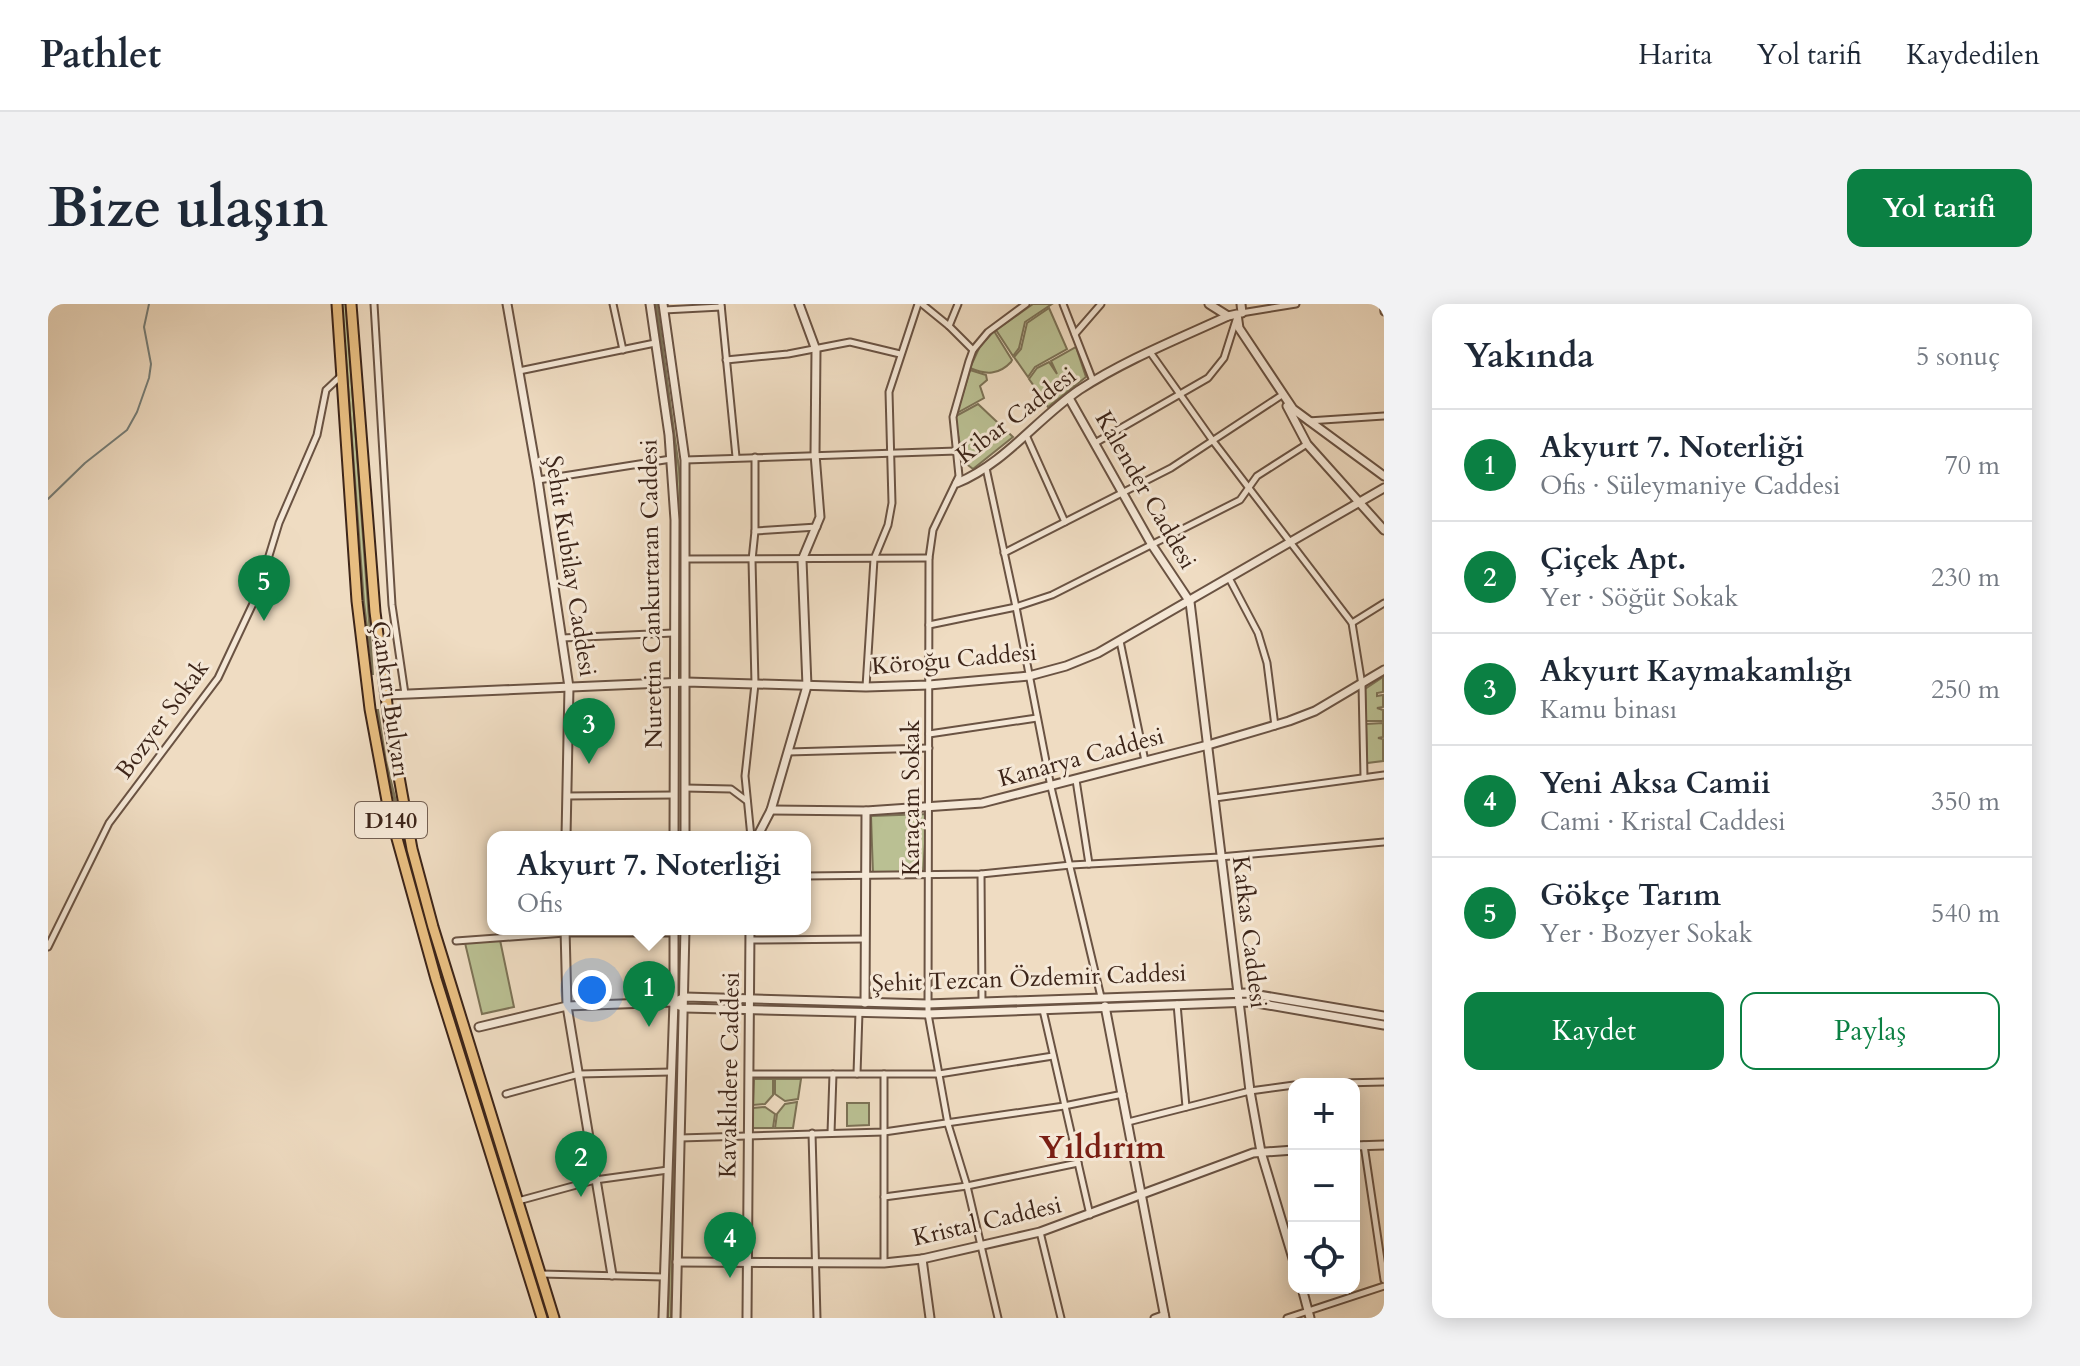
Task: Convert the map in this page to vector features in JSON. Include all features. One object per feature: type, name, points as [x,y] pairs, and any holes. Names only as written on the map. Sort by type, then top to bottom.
[{"type":"highway","name":"Çankırı Bulvarı","points":[[337,304],[357,601],[370,709],[388,806],[436,979],[542,1318]]},
{"type":"highway","name":"Çankırı Bulvarı","points":[[351,304],[369,558],[402,796],[422,886],[554,1318]]},
{"type":"street","points":[[374,304],[392,605],[405,694]]},
{"type":"street","name":"Şehit Kubilay Caddesi","points":[[507,304],[538,480],[569,687],[566,831]]},
{"type":"street","points":[[613,304],[623,350]]},
{"type":"street","name":"Nurettin Cankurtaran Caddesi","points":[[650,304],[672,459],[675,542],[674,831]]},
{"type":"street","points":[[758,831],[771,810],[807,686],[802,560],[817,527],[820,511],[815,454],[816,350],[799,304]]},
{"type":"street","points":[[866,687],[874,559],[891,511],[889,392],[920,304],[973,350]]},
{"type":"street","points":[[949,326],[958,304]]},
{"type":"street","name":"Karaçam Sokak","points":[[998,1318],[967,1186],[948,1124],[927,1004],[929,558],[933,530],[957,483],[959,469],[953,428],[955,403],[973,350],[997,324],[1026,304]]},
{"type":"street","points":[[1063,304],[1094,382]]},
{"type":"street","points":[[1075,334],[1101,304]]},
{"type":"street","points":[[1209,304],[1228,316]]},
{"type":"street","points":[[1240,310],[1296,304]]},
{"type":"street","points":[[1383,304],[1384,312]]},
{"type":"street","points":[[663,307],[721,306],[736,457]]},
{"type":"street","name":"Nurettin Cankurtaran Caddesi","points":[[663,307],[685,460],[685,831]]},
{"type":"street","points":[[1095,443],[1214,372],[1227,351],[1240,310]]},
{"type":"street","points":[[1240,310],[1239,328],[1293,409],[1384,476]]},
{"type":"street","name":"Kibar Caddesi","points":[[957,483],[986,468],[1069,398],[1094,382],[1240,310]]},
{"type":"street","points":[[726,360],[859,342],[900,354]]},
{"type":"street","points":[[519,371],[655,343]]},
{"type":"street","points":[[1150,352],[1213,441],[1352,623],[1362,685],[1364,777]]},
{"type":"street","name":"Bozyer Sokak","points":[[48,947],[109,823],[218,678],[257,595],[279,523],[317,435],[326,390],[342,374]]},
{"type":"street","points":[[1004,553],[1171,468],[1282,395]]},
{"type":"street","points":[[1282,395],[1307,444],[1384,530]]},
{"type":"street","name":"Kalender Caddesi","points":[[1069,398],[1152,545],[1190,602]]},
{"type":"street","points":[[1307,421],[1384,416]]},
{"type":"street","points":[[1025,434],[1065,522]]},
{"type":"street","points":[[929,625],[1016,607],[1071,587],[1240,500],[1267,469],[1307,444]]},
{"type":"street","points":[[685,460],[957,451]]},
{"type":"street","points":[[753,831],[745,776],[755,684],[752,560],[755,457]]},
{"type":"street","points":[[538,480],[672,459]]},
{"type":"street","points":[[986,468],[1051,787],[1101,997]]},
{"type":"street","name":"Köroğu Caddesi","points":[[386,695],[686,682],[866,687],[1029,676],[1082,660],[1120,641],[1384,488]]},
{"type":"street","points":[[755,531],[817,527]]},
{"type":"street","points":[[687,559],[929,558]]},
{"type":"street","points":[[1229,578],[1258,633],[1267,663],[1275,726]]},
{"type":"street","name":"Kafkas Caddesi","points":[[1190,602],[1250,1091],[1261,1152],[1288,1242]]},
{"type":"street","points":[[1352,623],[1384,603]]},
{"type":"street","points":[[562,638],[673,633]]},
{"type":"street","points":[[1120,641],[1145,761]]},
{"type":"street","name":"Kanarya Caddesi","points":[[771,810],[866,811],[982,803],[1275,726],[1315,711],[1384,670]]},
{"type":"street","points":[[929,734],[1037,718]]},
{"type":"street","points":[[788,752],[929,748]]},
{"type":"street","points":[[1213,798],[1384,775]]},
{"type":"street","points":[[1076,780],[1089,864]]},
{"type":"street","points":[[685,788],[731,789],[748,801]]},
{"type":"street","points":[[567,796],[674,795]]},
{"type":"street","points":[[865,1003],[866,811]]},
{"type":"street","points":[[811,876],[981,874],[1384,842]]},
{"type":"street","points":[[981,874],[982,1001]]},
{"type":"street","points":[[456,941],[521,935]]},
{"type":"street","points":[[565,935],[567,1006],[612,1275]]},
{"type":"street","points":[[663,1318],[674,935]]},
{"type":"street","points":[[676,1318],[685,935]]},
{"type":"street","name":"Kavaklıdere Caddesi","points":[[747,1318],[750,935]]},
{"type":"street","points":[[750,940],[866,939]]},
{"type":"street","name":"Şehit Tezcan Özdemir Caddesi","points":[[674,1003],[685,997],[927,1004],[1259,993],[1384,1016]]},
{"type":"street","points":[[479,1027],[567,1006],[674,1003]]},
{"type":"street","name":"Şehit Tezcan Özdemir Caddesi","points":[[674,1003],[685,1008],[928,1014],[1260,1003],[1384,1025]]},
{"type":"street","points":[[1176,1004],[1186,1107]]},
{"type":"street","points":[[1105,1006],[1165,1316],[1154,1318]]},
{"type":"street","points":[[1043,1009],[1091,1215]]},
{"type":"street","points":[[857,1074],[859,1012]]},
{"type":"street","points":[[749,1074],[939,1074],[1053,1056]]},
{"type":"street","points":[[506,1094],[579,1074],[671,1072]]},
{"type":"street","points":[[831,1133],[833,1074]]},
{"type":"street","points":[[884,1074],[884,1263]]},
{"type":"street","points":[[1360,1083],[1384,1082]]},
{"type":"street","points":[[1128,1122],[1250,1091],[1288,1085]]},
{"type":"street","points":[[680,1138],[884,1132],[1064,1106],[1123,1094]]},
{"type":"street","points":[[812,1133],[817,1318]]},
{"type":"street","points":[[1360,1145],[1384,1145]]},
{"type":"street","points":[[1364,1145],[1384,1280]]},
{"type":"street","name":"Kristal Caddesi","points":[[677,1262],[884,1263],[922,1259],[1040,1232],[1261,1152],[1288,1150]]},
{"type":"street","points":[[884,1197],[967,1186],[1078,1163]]},
{"type":"street","points":[[518,1201],[595,1180],[668,1170]]},
{"type":"street","points":[[1040,1232],[1061,1318]]},
{"type":"street","points":[[922,1259],[930,1318]]},
{"type":"street","points":[[541,1274],[664,1277]]},
{"type":"street","points":[[1287,1318],[1309,1314],[1384,1286]]},
{"type":"street","points":[[1304,1294],[1309,1314]]},
{"type":"green space","points":[[342,304],[346,304],[373,675],[364,602]]},
{"type":"green space","points":[[655,304],[679,468],[682,535],[679,669],[676,457]]},
{"type":"green space","points":[[1033,304],[1052,304],[1025,322],[1019,348],[1013,356],[996,330]]},
{"type":"green space","points":[[1049,308],[1067,349],[1035,367],[1028,377],[1014,357],[1021,349],[1027,323]]},
{"type":"green space","points":[[994,331],[1011,362],[992,372],[970,368],[980,346]]},
{"type":"green space","points":[[1076,347],[1086,377],[1048,407],[1042,398],[1056,388],[1041,396],[1029,379],[1037,368],[1049,362],[1057,374],[1051,361]]},
{"type":"green space","points":[[970,370],[986,375],[987,380],[980,386],[984,398],[957,413]]},
{"type":"green space","points":[[978,404],[1013,437],[973,469],[964,462],[955,422],[956,416]]},
{"type":"green space","points":[[1383,677],[1383,692],[1377,693],[1377,696],[1383,695],[1383,707],[1377,708],[1383,710],[1383,721],[1366,721],[1365,689]]},
{"type":"green space","points":[[376,710],[378,710],[385,756]]},
{"type":"green space","points":[[1383,723],[1383,737],[1378,738],[1383,739],[1383,761],[1367,763],[1366,724]]},
{"type":"green space","points":[[387,766],[414,874],[550,1318],[546,1318],[453,1016],[410,864]]},
{"type":"green space","points":[[927,814],[923,873],[873,874],[871,816]]},
{"type":"green space","points":[[500,940],[514,1007],[482,1014],[465,943]]},
{"type":"green space","points":[[677,1020],[671,1318],[668,1318]]},
{"type":"green space","points":[[754,1079],[773,1079],[773,1095],[765,1104],[753,1105]]},
{"type":"green space","points":[[775,1079],[801,1079],[798,1099],[785,1101],[775,1094]]},
{"type":"green space","points":[[797,1102],[793,1128],[775,1128],[777,1114],[785,1104]]},
{"type":"green space","points":[[847,1103],[869,1103],[869,1125],[847,1126]]},
{"type":"green space","points":[[765,1107],[775,1114],[773,1128],[752,1128],[753,1108]]},
{"type":"waterway","points":[[48,499],[85,463],[127,430],[137,412],[151,364],[144,327],[149,304]]},
{"type":"place","name":"Gökçe Tarım","points":[[264,621]]},
{"type":"place","name":"Akyurt Kaymakamlığı","points":[[589,764]]},
{"type":"place","name":"Akyurt 7. Noterliği","points":[[649,1027]]},
{"type":"place","name":"Çiçek Apt.","points":[[581,1197]]},
{"type":"place","name":"Yeni Aksa Camii","points":[[730,1278]]},
{"type":"district","name":"Yıldırım","points":[[1102,1147]]}]
